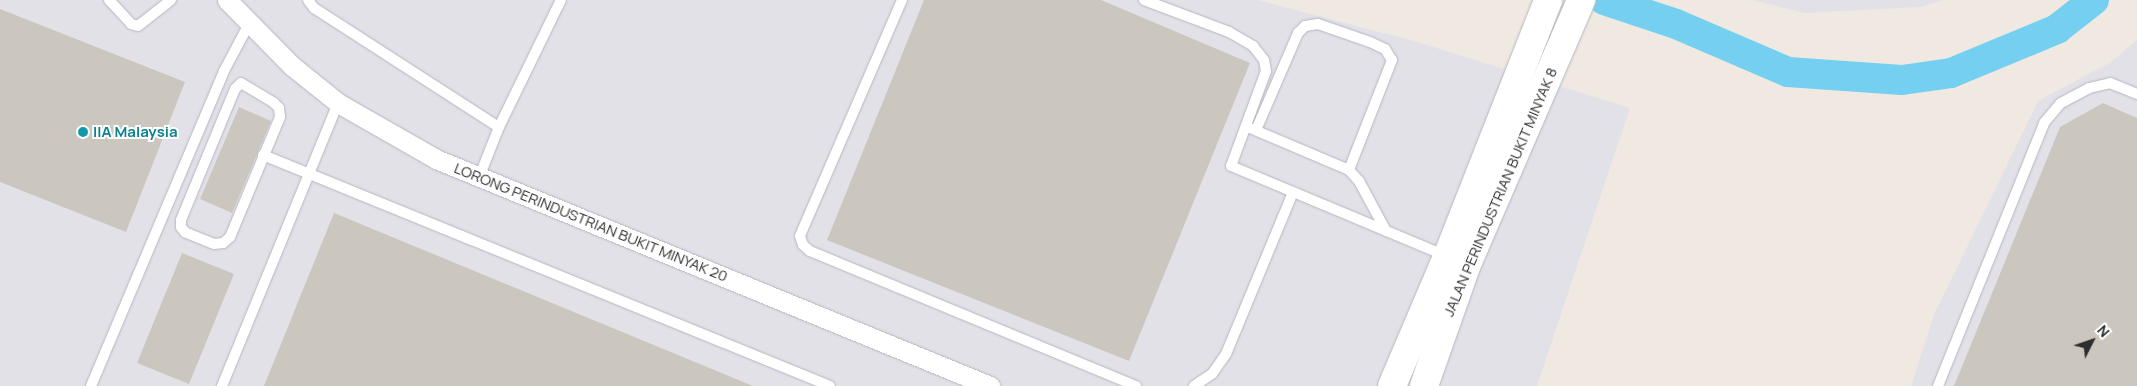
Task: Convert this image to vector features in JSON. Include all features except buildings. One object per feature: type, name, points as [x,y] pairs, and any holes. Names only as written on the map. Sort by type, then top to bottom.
[{"type":"street","name":"LORONG PERINDUSTRIAN BUKIT MINYAK 20","points":[[227,0],[292,66],[338,103],[436,158],[990,386]]},
{"type":"street","name":"JALAN PERINDUSTRIAN BUKIT MINYAK 8","points":[[1424,386],[1457,260],[1543,10]]},
{"type":"street","name":"JALAN PERINDUSTRIAN BUKIT MINYAK 8","points":[[1392,386],[1457,260],[1576,12]]},
{"type":"lane","points":[[109,0],[131,24],[138,26],[171,0]]},
{"type":"lane","points":[[308,0],[314,8],[499,127]]},
{"type":"lane","points":[[480,175],[499,127],[561,0]]},
{"type":"lane","points":[[902,0],[800,236],[803,245],[810,251],[1136,386]]},
{"type":"lane","points":[[1144,0],[1228,32],[1253,46],[1264,60],[1266,71],[1231,166],[1457,260]]},
{"type":"lane","points":[[90,386],[228,62],[249,24]]},
{"type":"lane","points":[[1256,130],[1298,32],[1305,26],[1318,24],[1370,42],[1385,49],[1392,60],[1349,170]]},
{"type":"lane","points":[[241,83],[279,108],[280,117],[263,156],[227,241],[214,244],[185,232],[181,227],[182,220],[234,89],[241,83]]},
{"type":"lane","points":[[1938,386],[2044,123],[2061,103],[2089,88],[2110,83],[2137,94]]},
{"type":"lane","points":[[1260,88],[1271,92]]},
{"type":"lane","points":[[222,386],[338,103]]},
{"type":"lane","points":[[1246,126],[1349,170],[1359,181],[1386,231]]},
{"type":"lane","points":[[263,156],[830,386]]},
{"type":"lane","points":[[1194,386],[1212,374],[1226,354],[1293,192]]},
{"type":"shaded area","points":[[0,0],[1258,0],[1414,41],[1630,108],[1537,386],[0,386]]},
{"type":"shaded area","points":[[1752,0],[1944,0],[1920,7],[1805,13]]},
{"type":"shaded area","points":[[2137,40],[2137,386],[1911,386],[1934,315],[2038,101],[2111,62]]},
{"type":"waterway","points":[[1604,0],[1676,24],[1788,72],[1902,80],[1951,73],[2057,29],[2094,0]]},
{"type":"place","name":"IIA Malaysia","points":[[83,132]]}]
